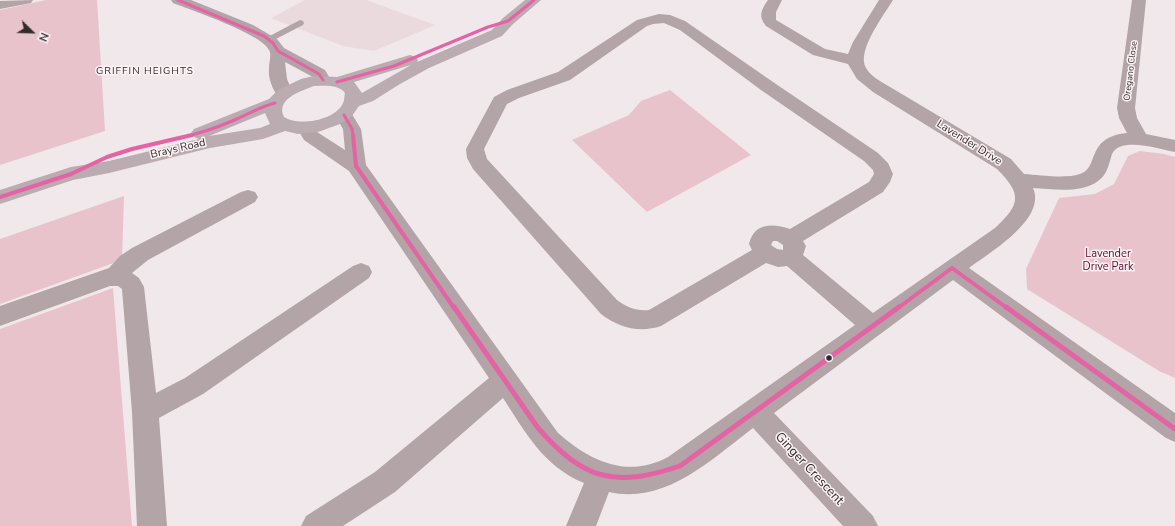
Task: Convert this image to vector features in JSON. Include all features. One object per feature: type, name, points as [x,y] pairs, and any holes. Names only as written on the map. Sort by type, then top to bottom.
[{"type":"main road","points":[[280,98],[273,109],[274,115],[278,121],[284,125],[306,128],[327,124],[349,108],[394,80],[423,65],[486,40],[497,33],[508,21],[534,0]]},
{"type":"main road","points":[[330,81],[394,66],[488,27],[508,21]]},
{"type":"main road","points":[[330,81],[351,89],[354,95],[349,108]]},
{"type":"main road","name":"Brays Road","points":[[72,174],[107,157],[132,149],[203,132],[232,121],[280,98],[302,84],[330,81]]},
{"type":"main road","name":"Brays Road","points":[[0,197],[72,174],[109,167],[210,142],[263,133],[284,125]]},
{"type":"street","points":[[0,5],[26,0]]},
{"type":"street","points":[[178,0],[274,45],[330,81]]},
{"type":"street","points":[[774,0],[767,14],[768,20],[771,24],[819,52],[855,60],[855,54],[860,42],[886,0]]},
{"type":"street","name":"Oregano Close","points":[[1139,0],[1126,108],[1128,118],[1140,139]]},
{"type":"street","points":[[790,248],[876,186],[884,176],[882,168],[871,157],[767,86],[685,27],[671,20],[656,19],[642,23],[564,76],[505,98],[496,108],[475,149],[478,161],[609,307],[616,313],[629,320],[638,321],[653,319],[765,253],[760,245],[762,238],[765,235],[780,233],[790,248],[872,326]]},
{"type":"street","points":[[274,45],[280,98]]},
{"type":"street","name":"Lavender Drive","points":[[306,128],[310,136],[356,166],[548,442],[570,461],[584,470],[600,476],[614,479],[646,478],[663,474],[691,458],[1015,223],[1022,214],[1026,198],[1020,181],[1013,172],[995,158],[870,82],[859,72],[855,60]]},
{"type":"street","name":"Lavender Drive","points":[[349,108],[356,166]]},
{"type":"street","points":[[1020,181],[1077,182],[1086,180],[1098,170],[1106,148],[1119,140],[1140,139],[1175,146]]},
{"type":"street","points":[[115,277],[128,262],[140,254],[248,197]]},
{"type":"street","points":[[952,268],[1175,429]]},
{"type":"street","points":[[144,412],[194,386],[361,272]]},
{"type":"street","points":[[0,316],[102,279],[115,277],[127,280],[133,287],[152,526]]},
{"type":"street","points":[[316,526],[386,482],[506,380]]},
{"type":"street","name":"Ginger Crescent","points":[[755,411],[863,526]]},
{"type":"street","points":[[581,526],[592,501],[600,476]]},
{"type":"lane","points":[[274,45],[300,23]]},
{"type":"shaded area","points":[[305,0],[366,0],[435,25],[374,51],[343,46],[271,18]]},
{"type":"green space","points":[[46,0],[97,0],[105,131],[0,165],[0,10]]},
{"type":"green space","points":[[670,90],[751,155],[647,212],[572,140],[629,115],[641,101]]},
{"type":"green space","name":"Lavender Drive Park","points":[[1140,151],[1175,157],[1175,378],[1159,371],[1027,289],[1026,269],[1059,198],[1095,194],[1114,184],[1128,156]]},
{"type":"green space","points":[[124,196],[122,260],[0,304],[0,239]]},
{"type":"green space","points":[[113,288],[132,526],[0,526],[0,329]]},
{"type":"transit line","points":[[178,0],[264,36],[273,43],[278,51],[319,74],[323,80]]},
{"type":"transit line","points":[[337,82],[394,66],[488,27],[508,21],[534,0]]},
{"type":"transit line","points":[[0,197],[71,174],[107,157],[132,149],[203,132],[232,121],[260,107],[275,103]]},
{"type":"transit line","points":[[344,115],[352,129],[356,166],[538,428],[554,446],[569,459],[585,469],[601,476],[637,478],[680,466],[952,268]]},
{"type":"transit line","points":[[952,268],[1175,429]]},
{"type":"district","name":"GRIFFIN HEIGHTS","points":[[145,72]]}]
